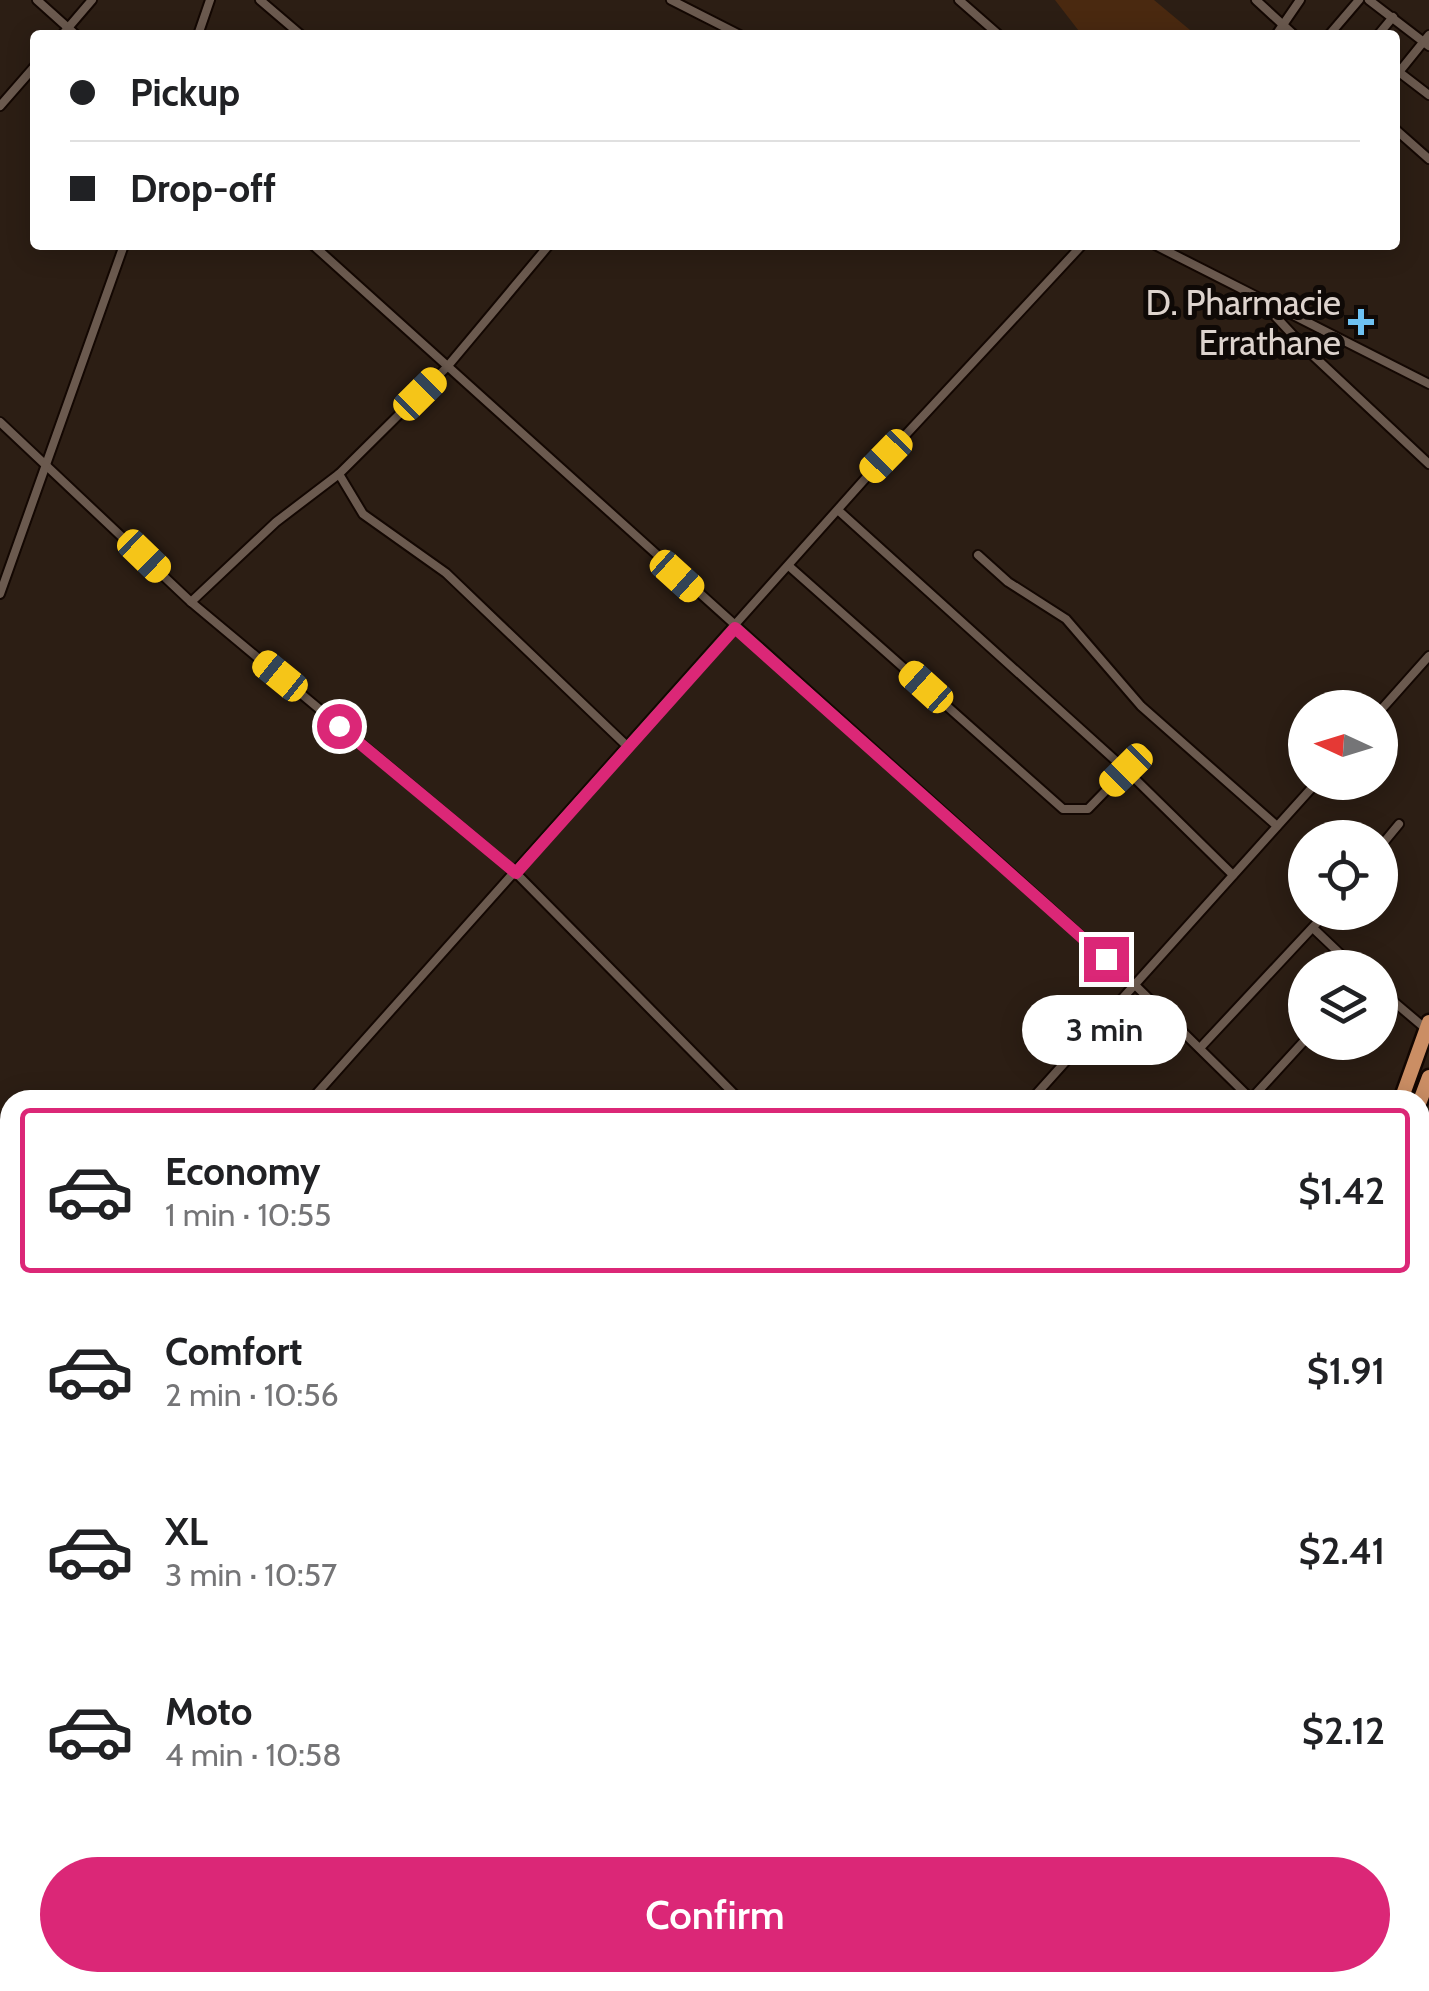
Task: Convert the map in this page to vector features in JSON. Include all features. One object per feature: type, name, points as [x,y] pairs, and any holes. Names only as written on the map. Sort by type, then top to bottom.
[{"type":"highway","points":[[1405,1090],[1428,1026]]},
{"type":"street","points":[[37,0],[64,30]]},
{"type":"street","points":[[66,30],[92,0]]},
{"type":"street","points":[[200,30],[210,0]]},
{"type":"street","points":[[260,0],[295,30]]},
{"type":"street","points":[[671,0],[721,30]]},
{"type":"street","points":[[958,0],[993,30]]},
{"type":"street","points":[[1256,0],[1288,30]]},
{"type":"street","points":[[1280,30],[1300,0]]},
{"type":"street","points":[[1333,30],[1359,0]]},
{"type":"street","points":[[1375,2],[1427,41],[1400,71]]},
{"type":"street","points":[[1382,30],[1393,17]]},
{"type":"street","points":[[0,106],[30,72]]},
{"type":"street","points":[[1400,76],[1429,95]]},
{"type":"street","points":[[1400,133],[1429,159]]},
{"type":"street","points":[[0,594],[122,250]]},
{"type":"street","points":[[318,250],[1134,984],[1243,1090]]},
{"type":"street","points":[[191,602],[276,522],[339,474],[447,367],[544,250]]},
{"type":"street","points":[[321,1090],[1077,250]]},
{"type":"street","points":[[1165,250],[1429,384]]},
{"type":"street","points":[[1258,297],[1304,347],[1429,464]]},
{"type":"street","points":[[0,422],[48,462],[191,602],[516,873],[730,1090]]},
{"type":"street","points":[[339,474],[363,514],[446,573],[627,746]]},
{"type":"street","points":[[839,511],[1126,770],[1233,874]]},
{"type":"street","points":[[978,555],[1008,582],[1066,619],[1141,706],[1277,826]]},
{"type":"street","points":[[790,567],[1063,809],[1088,808],[1126,770]]},
{"type":"street","points":[[1398,691],[1429,656]]},
{"type":"street","points":[[1040,1090],[1301,800]]},
{"type":"street","points":[[1200,1048],[1312,930]]},
{"type":"street","points":[[1316,930],[1337,950]]},
{"type":"street","points":[[1398,1004],[1428,1026]]},
{"type":"street","points":[[1260,1090],[1288,1059]]},
{"type":"shaded area","points":[[1055,0],[1154,0],[1190,30],[1078,30]]},
{"type":"place","name":"D. Pharmacie Errathane","points":[[1361,322]]},
{"type":"route","points":[[339,726],[516,873],[735,628],[1106,959]]}]
